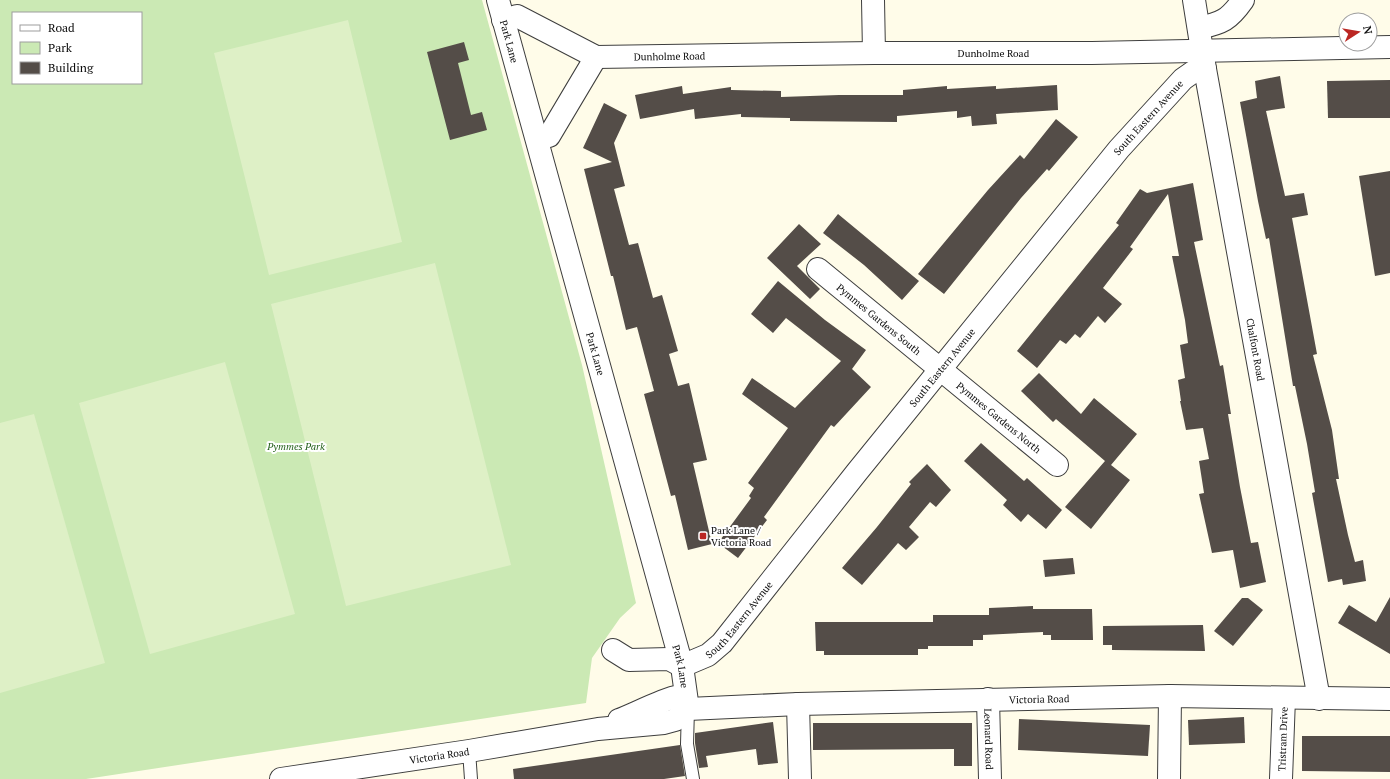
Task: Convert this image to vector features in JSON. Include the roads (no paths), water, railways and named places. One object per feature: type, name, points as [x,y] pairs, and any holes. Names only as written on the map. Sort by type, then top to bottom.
[{"type":"street","points":[[873,0],[874,53]]},
{"type":"street","name":"Chalfont Road","points":[[1194,0],[1203,59],[1319,699]]},
{"type":"street","points":[[1199,28],[1220,23],[1236,10],[1243,0]]},
{"type":"street","name":"Dunholme Road","points":[[500,10],[517,16],[596,57],[874,53],[1092,53],[1203,59],[1390,47]]},
{"type":"street","name":"Park Lane","points":[[500,10],[538,139],[682,666],[688,709]]},
{"type":"street","points":[[538,139],[549,136],[596,57]]},
{"type":"street","name":"South Eastern Avenue","points":[[682,666],[708,655],[722,644],[857,472],[1124,144],[1183,79],[1193,72],[1203,59]]},
{"type":"street","name":"Pymmes Gardens South","points":[[818,269],[940,370]]},
{"type":"street","name":"Pymmes Gardens North","points":[[940,370],[1057,465]]},
{"type":"street","points":[[613,650],[628,660],[669,659],[682,666]]},
{"type":"street","points":[[1170,696],[1170,779]]},
{"type":"street","name":"Victoria Road","points":[[281,779],[469,751],[598,729],[664,723],[675,720],[688,709],[798,704],[1170,696],[1390,699]]},
{"type":"street","name":"Tristram Drive","points":[[1281,779],[1284,698]]},
{"type":"street","name":"Leonard Road","points":[[988,699],[990,779]]},
{"type":"street","points":[[798,704],[800,779]]},
{"type":"lane","points":[[688,709],[687,744],[693,779]]},
{"type":"lane","points":[[469,751],[471,779]]},
{"type":"place","name":"Park Lane / Victoria Road","points":[[703,536]]},
{"type":"park label","name":"Pymmes Park","points":[[296,446]]}]
